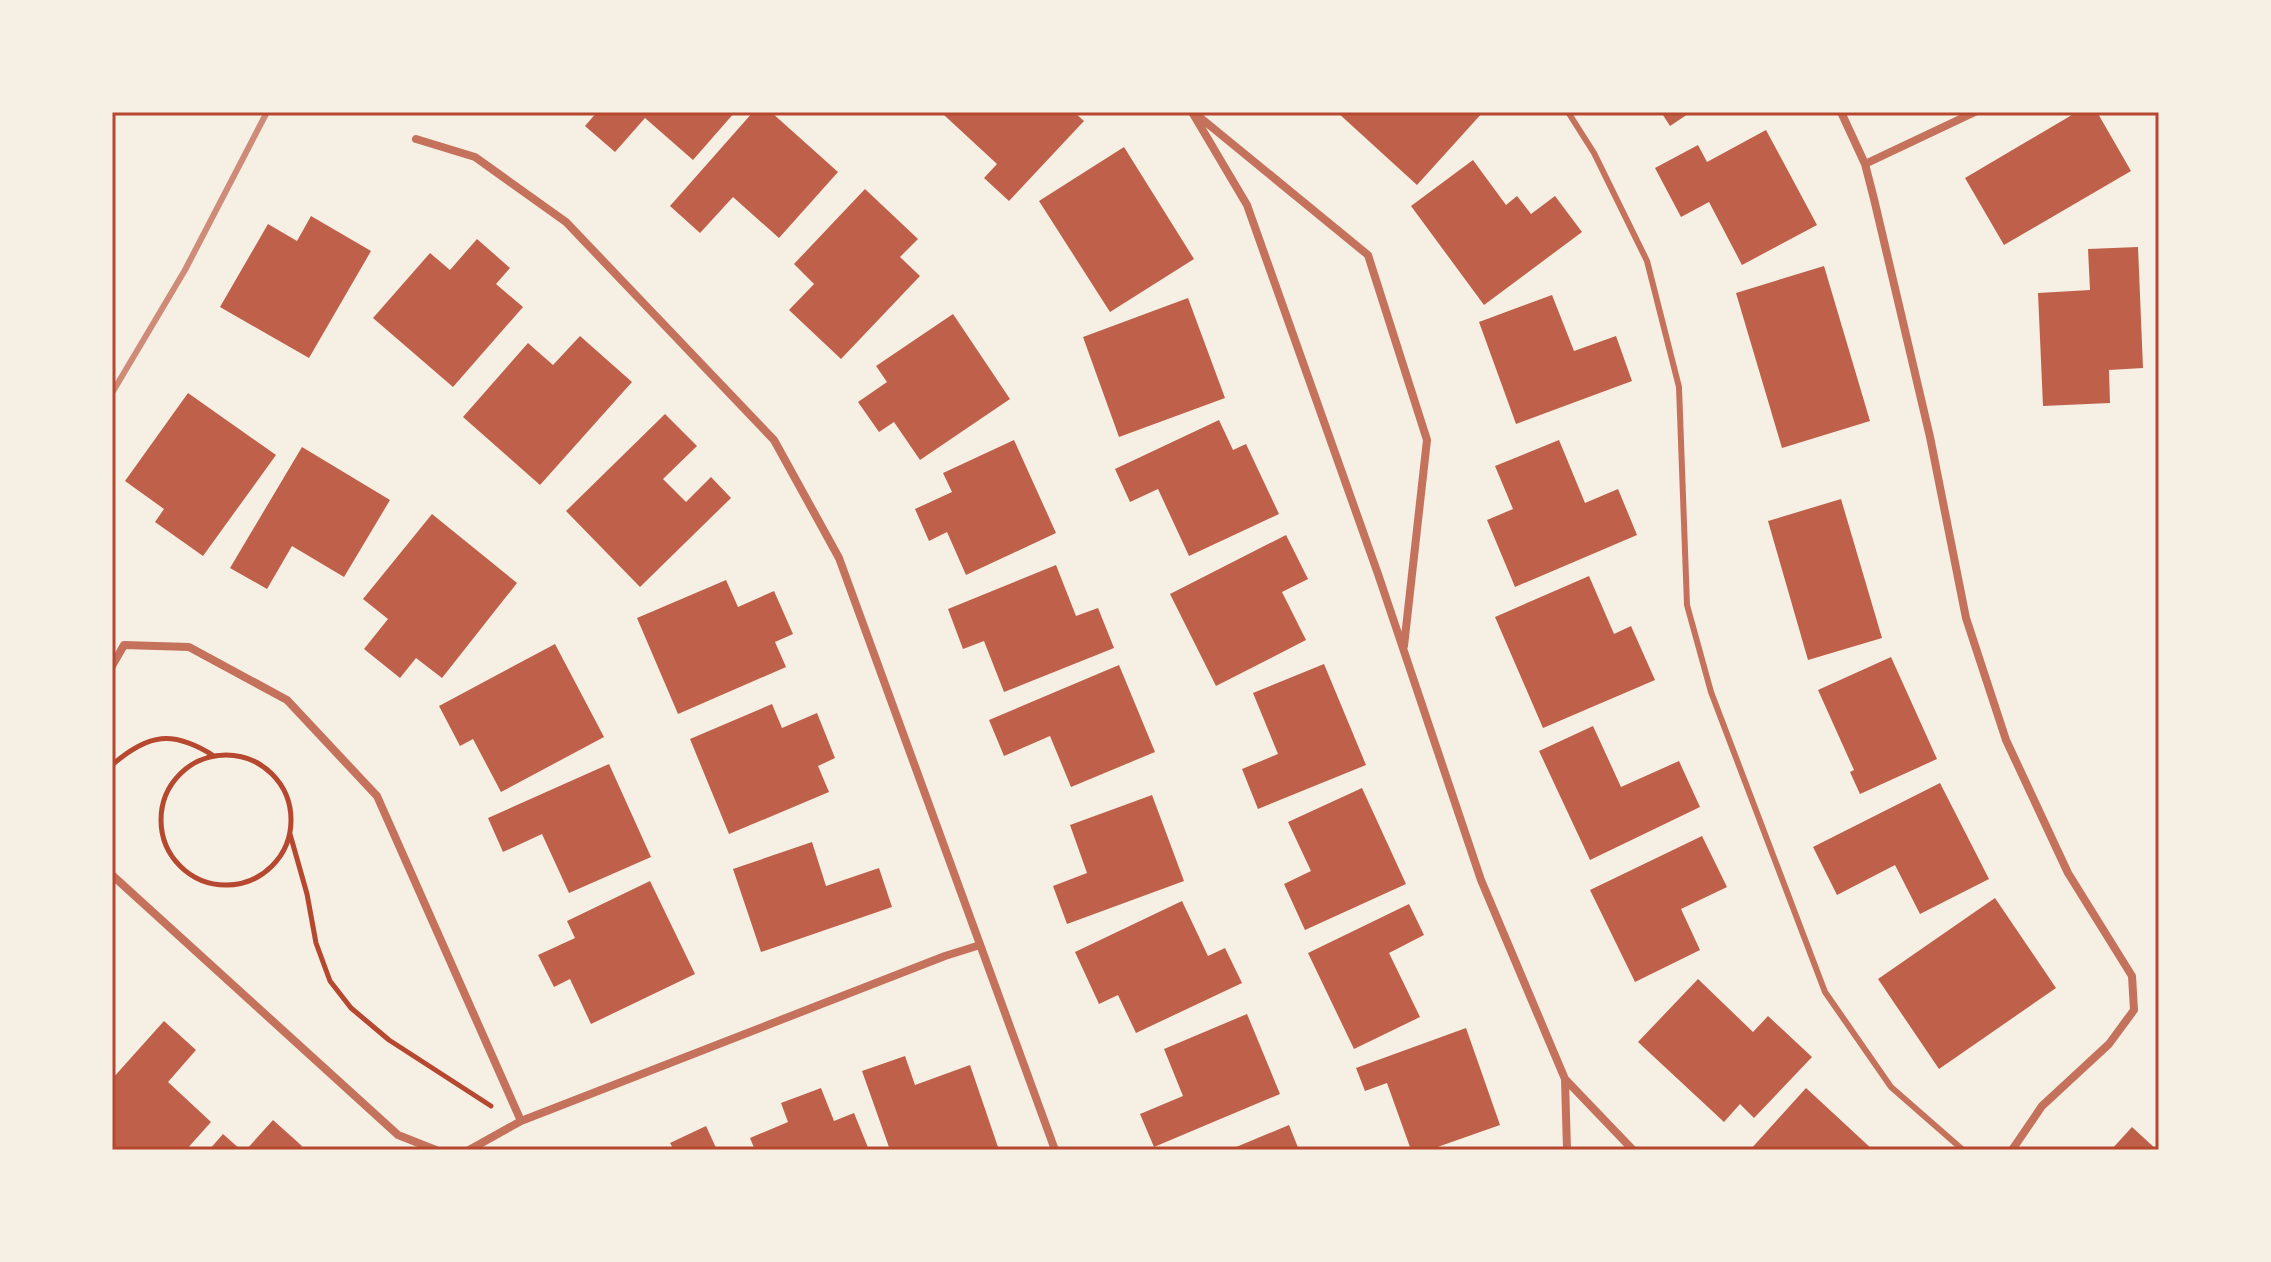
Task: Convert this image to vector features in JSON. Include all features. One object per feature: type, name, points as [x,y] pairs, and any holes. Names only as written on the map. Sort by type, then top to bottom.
[{"type":"street","points":[[1192,112],[1368,255],[1427,440],[1404,650]]},
{"type":"street","points":[[1192,112],[1247,205],[1404,650],[1481,880],[1565,1079],[1633,1150]]},
{"type":"street","points":[[1841,112],[1865,164],[1923,407],[1966,618],[2006,740],[2068,873],[2132,976],[2134,1010],[2109,1044],[2042,1106],[2012,1150]]},
{"type":"street","points":[[1865,164],[1975,112]]},
{"type":"street","points":[[416,139],[475,157],[566,222],[774,440],[839,558],[1055,1150]]},
{"type":"street","points":[[112,666],[124,645],[189,647],[287,700],[377,796],[521,1121]]},
{"type":"street","points":[[112,875],[398,1135],[436,1150]]},
{"type":"street","points":[[469,1150],[521,1121],[980,945]]},
{"type":"street","points":[[1565,1079],[1567,1150]]},
{"type":"lane","points":[[1568,112],[1594,153],[1647,261],[1679,387],[1687,605],[1711,692],[1825,992],[1891,1087],[1963,1150]]},
{"type":"path","points":[[112,765],[124,754],[148,741],[166,737],[192,742],[214,756]]},
{"type":"path","points":[[290,833],[282,853],[268,869],[250,881],[228,885],[207,883],[188,873],[173,858],[163,838],[161,817],[165,796],[176,777],[193,764],[214,756],[235,756],[255,762],[272,774],[284,791],[291,812],[290,833],[307,894],[316,943],[330,981],[351,1008],[389,1040],[484,1103],[521,1121]]},
{"type":"building","points":[[597,112],[735,112],[693,160],[645,118],[615,152],[585,126]]},
{"type":"building","points":[[753,112],[771,112],[838,172],[779,238],[733,197],[700,233],[670,206]]},
{"type":"building","points":[[946,112],[1074,112],[1084,121],[1009,201],[984,178],[997,164],[944,115]]},
{"type":"building","points":[[1337,112],[1483,112],[1417,185]]},
{"type":"building","points":[[1661,112],[1691,112],[1670,126]]},
{"type":"building","points":[[2077,112],[2097,112],[2131,171],[2004,245],[1965,178]]},
{"type":"building","points":[[1766,130],[1817,225],[1742,265],[1709,202],[1681,217],[1655,168],[1698,145],[1707,162]]},
{"type":"building","points":[[1124,147],[1194,259],[1110,312],[1039,201]]},
{"type":"building","points":[[1473,160],[1506,205],[1517,196],[1531,214],[1555,196],[1582,232],[1484,305],[1411,206]]},
{"type":"building","points":[[865,189],[918,239],[900,257],[920,276],[841,359],[789,310],[814,284],[794,264]]},
{"type":"building","points":[[311,216],[371,251],[309,358],[220,307],[268,224],[297,241]]},
{"type":"building","points":[[477,239],[510,268],[496,284],[523,307],[453,387],[373,318],[430,253],[450,270]]},
{"type":"building","points":[[2138,247],[2143,368],[2109,370],[2110,403],[2043,406],[2038,293],[2090,290],[2088,249]]},
{"type":"building","points":[[1824,266],[1870,421],[1782,448],[1736,293]]},
{"type":"building","points":[[1552,295],[1574,351],[1616,336],[1632,381],[1516,424],[1479,322]]},
{"type":"building","points":[[1188,298],[1225,398],[1119,437],[1083,337]]},
{"type":"building","points":[[953,314],[1010,399],[920,460],[894,422],[879,432],[858,402],[887,382],[876,366]]},
{"type":"building","points":[[580,336],[632,382],[540,485],[463,417],[528,343],[553,365]]},
{"type":"building","points":[[188,393],[276,455],[203,556],[155,522],[164,509],[125,481]]},
{"type":"building","points":[[665,414],[697,446],[663,479],[686,502],[711,477],[731,498],[640,587],[566,511]]},
{"type":"building","points":[[1219,420],[1233,450],[1246,444],[1279,514],[1189,556],[1158,489],[1130,502],[1115,469]]},
{"type":"building","points":[[1014,440],[1056,533],[966,575],[947,532],[929,541],[915,509],[952,492],[943,473]]},
{"type":"building","points":[[1559,440],[1585,503],[1618,489],[1637,535],[1515,587],[1487,520],[1513,509],[1495,466]]},
{"type":"building","points":[[302,447],[390,500],[344,577],[292,546],[267,589],[230,568]]},
{"type":"building","points":[[1841,499],[1882,638],[1808,660],[1768,521]]},
{"type":"building","points":[[432,514],[517,583],[442,678],[416,658],[400,678],[364,649],[388,619],[363,599]]},
{"type":"building","points":[[1286,535],[1308,579],[1282,592],[1306,640],[1216,686],[1170,594]]},
{"type":"building","points":[[1056,565],[1076,616],[1098,608],[1114,648],[1004,692],[984,641],[963,649],[948,609]]},
{"type":"building","points":[[1589,576],[1614,634],[1631,626],[1655,680],[1543,728],[1495,617]]},
{"type":"building","points":[[726,580],[738,607],[774,591],[793,634],[775,642],[786,667],[678,714],[637,618]]},
{"type":"building","points":[[555,644],[604,737],[501,792],[473,739],[460,746],[439,706]]},
{"type":"building","points":[[1891,657],[1937,759],[1860,794],[1850,772],[1854,770],[1818,690]]},
{"type":"building","points":[[1324,664],[1366,765],[1258,809],[1242,769],[1278,754],[1253,693]]},
{"type":"building","points":[[1119,665],[1155,752],[1071,787],[1050,736],[1004,756],[989,720]]},
{"type":"building","points":[[772,704],[782,728],[817,713],[835,758],[818,766],[829,792],[729,834],[690,739]]},
{"type":"building","points":[[1593,726],[1621,787],[1679,761],[1700,807],[1590,860],[1539,751]]},
{"type":"building","points":[[609,764],[651,857],[569,893],[542,834],[503,852],[488,818]]},
{"type":"building","points":[[1940,783],[1989,879],[1920,914],[1895,865],[1837,895],[1813,847]]},
{"type":"building","points":[[1362,788],[1406,884],[1305,930],[1284,884],[1311,871],[1288,822]]},
{"type":"building","points":[[1152,795],[1184,881],[1067,924],[1053,886],[1087,873],[1070,825]]},
{"type":"building","points":[[1702,836],[1727,887],[1681,909],[1700,950],[1635,982],[1590,890]]},
{"type":"building","points":[[812,842],[826,886],[879,868],[892,907],[761,952],[733,869]]},
{"type":"building","points":[[650,881],[695,974],[591,1024],[570,979],[554,987],[538,955],[575,938],[567,921]]},
{"type":"building","points":[[1995,898],[2056,988],[1939,1069],[1878,979]]},
{"type":"building","points":[[1182,901],[1208,956],[1225,948],[1242,983],[1136,1033],[1118,995],[1099,1004],[1075,952]]},
{"type":"building","points":[[1409,904],[1424,935],[1389,953],[1420,1017],[1354,1049],[1308,953]]},
{"type":"building","points":[[1698,979],[1753,1032],[1768,1016],[1812,1057],[1754,1118],[1740,1104],[1724,1122],[1638,1042]]},
{"type":"building","points":[[1247,1014],[1280,1094],[1154,1147],[1140,1114],[1183,1096],[1164,1049]]},
{"type":"building","points":[[164,1021],[196,1050],[168,1082],[211,1122],[186,1150],[112,1150],[112,1079]]},
{"type":"building","points":[[1466,1028],[1500,1125],[1429,1150],[1411,1150],[1387,1083],[1365,1091],[1356,1068]]},
{"type":"building","points":[[905,1056],[915,1085],[970,1065],[999,1150],[890,1150],[862,1071]]},
{"type":"building","points":[[821,1088],[834,1121],[854,1113],[869,1150],[755,1150],[750,1138],[788,1122],[781,1103]]},
{"type":"building","points":[[1806,1088],[1873,1150],[1750,1150]]},
{"type":"building","points":[[273,1120],[302,1146],[298,1150],[246,1150]]},
{"type":"building","points":[[1289,1125],[1299,1150],[1229,1150]]},
{"type":"building","points":[[706,1126],[717,1150],[674,1150],[670,1143]]},
{"type":"building","points":[[2132,1127],[2157,1150],[2111,1150]]},
{"type":"building","points":[[223,1134],[241,1150],[209,1150]]},
{"type":"railway","points":[[112,393],[185,270],[267,112]]}]
